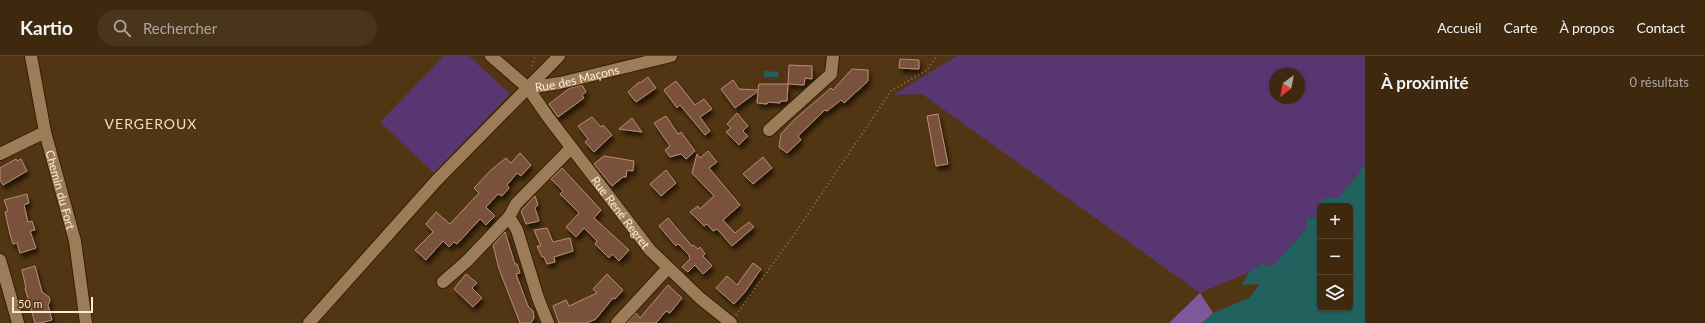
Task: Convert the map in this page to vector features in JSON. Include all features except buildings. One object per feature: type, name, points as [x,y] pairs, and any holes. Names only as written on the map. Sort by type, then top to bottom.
[{"type":"street","name":"Chemin du Fort","points":[[31,56],[44,132],[75,241],[86,323]]},
{"type":"street","name":"Rue René Regret","points":[[491,56],[528,88],[571,148],[650,250],[700,298],[731,323]]},
{"type":"street","points":[[309,323],[436,181],[558,56]]},
{"type":"street","name":"Rue des Maçons","points":[[528,88],[560,84],[671,56]]},
{"type":"street","points":[[769,130],[831,74],[833,56]]},
{"type":"street","points":[[0,154],[44,132]]},
{"type":"street","points":[[443,282],[468,261],[509,218],[516,204],[571,148]]},
{"type":"street","points":[[509,218],[517,230],[538,298],[548,323]]},
{"type":"street","points":[[0,260],[18,323]]},
{"type":"street","points":[[618,323],[668,268]]},
{"type":"path","points":[[731,323],[793,236],[891,91],[928,70],[937,56]]},
{"type":"shaded area","points":[[444,56],[469,56],[510,94],[434,173],[380,122]]},
{"type":"shaded area","points":[[957,56],[1365,56],[1365,165],[1339,197],[1320,199],[1322,203],[1317,203],[1317,220],[1307,228],[1273,266],[1263,264],[1249,272],[1200,293],[922,94],[893,95]]},
{"type":"shaded area","points":[[1200,293],[1213,313],[1202,323],[1169,323]]},
{"type":"water","points":[[764,71],[777,72],[779,73],[778,77],[764,77]]},
{"type":"water","points":[[1365,165],[1365,323],[1202,323],[1213,313],[1249,298],[1260,284],[1242,285],[1249,272],[1263,264],[1273,266],[1307,228],[1307,218],[1317,218],[1317,311],[1353,311],[1353,203],[1322,203],[1320,199],[1339,197]]},
{"type":"district","name":"VERGEROUX","points":[[151,123]]}]
